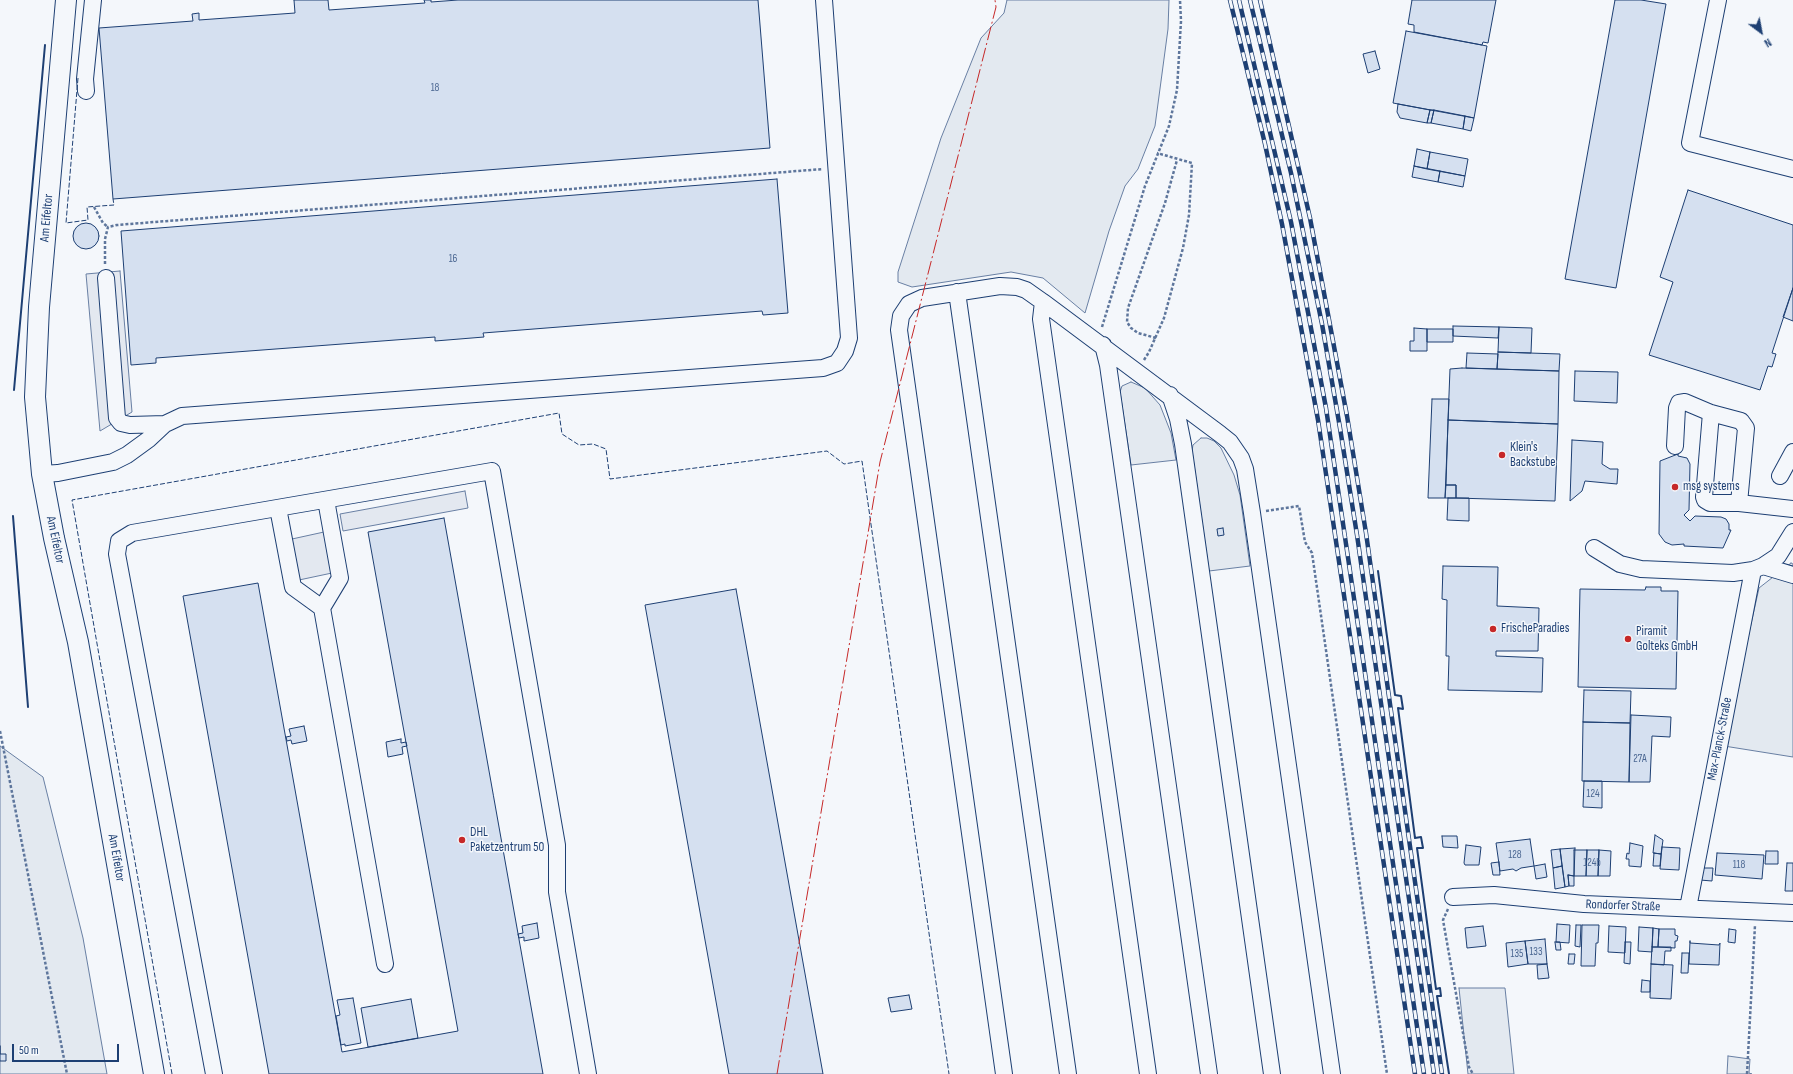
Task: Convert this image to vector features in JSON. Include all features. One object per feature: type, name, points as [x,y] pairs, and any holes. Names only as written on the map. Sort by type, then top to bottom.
[{"type":"main road","name":"Am Eifeltor","points":[[66,0],[39,307],[35,397],[42,474],[78,642],[154,1074]]},
{"type":"street","points":[[86,91],[85,79],[93,0]]},
{"type":"street","points":[[42,474],[58,474],[113,462],[149,439],[165,424],[182,416],[823,368],[837,363],[846,351],[849,338],[824,0]]},
{"type":"street","points":[[1718,0],[1690,143],[1793,169]]},
{"type":"street","points":[[106,278],[117,418],[122,423],[130,425],[165,424]]},
{"type":"street","points":[[1004,1074],[899,330],[901,316],[909,304],[922,298],[1000,286],[1026,290],[1044,302],[1170,395],[1225,438],[1238,452],[1245,470],[1252,513],[1332,1074]]},
{"type":"street","points":[[957,292],[1068,1074]]},
{"type":"street","points":[[1044,302],[1041,319],[1148,1074]]},
{"type":"street","points":[[1100,343],[1108,365],[1209,1074]]},
{"type":"street","points":[[1170,395],[1178,419],[1183,444],[1272,1074]]},
{"type":"street","points":[[1675,446],[1677,408],[1679,403],[1685,402],[1711,413],[1741,421],[1746,428],[1739,503]]},
{"type":"street","points":[[1711,413],[1704,497],[1705,500],[1710,503],[1739,503],[1793,509]]},
{"type":"street","points":[[1780,476],[1793,452]]},
{"type":"street","points":[[214,1074],[117,554],[118,541],[132,533],[492,471],[557,845],[557,892],[588,1074]]},
{"type":"street","points":[[326,500],[340,578],[322,608],[386,964]]},
{"type":"street","points":[[278,508],[293,587],[322,608]]},
{"type":"street","points":[[1758,568],[1778,556],[1793,532]]},
{"type":"street","points":[[1594,548],[1620,564],[1641,569],[1733,572],[1758,568],[1793,575]]},
{"type":"street","name":"Max-Planck-Straße","points":[[1688,908],[1758,568]]},
{"type":"street","name":"Rondorfer Straße","points":[[1453,897],[1494,895],[1584,904],[1793,913]]},
{"type":"path","points":[[1100,343],[1157,153],[1169,126],[1177,90],[1181,21],[1180,0]]},
{"type":"path","points":[[1137,370],[1150,352],[1164,318],[1183,248],[1189,215],[1192,163],[1177,160],[1157,153]]},
{"type":"path","points":[[1156,338],[1138,333],[1131,328],[1127,322],[1128,308],[1165,203],[1177,160]]},
{"type":"path","points":[[108,227],[117,225],[382,203],[836,168]]},
{"type":"path","points":[[94,207],[98,216],[108,227]]},
{"type":"path","points":[[106,278],[105,239],[108,227]]},
{"type":"path","points":[[1252,513],[1299,506],[1305,542],[1312,553],[1387,1074]]},
{"type":"path","points":[[0,731],[67,1074]]},
{"type":"path","points":[[1453,897],[1442,920],[1469,1067],[1473,1074]]},
{"type":"path","points":[[1747,1074],[1755,911]]},
{"type":"shaded area","points":[[1007,0],[1169,0],[1168,29],[1155,126],[1138,169],[1125,186],[1109,231],[1085,313],[1043,278],[1011,272],[912,287],[898,282],[898,272],[941,138],[981,38],[1004,13]]},
{"type":"shaded area","points":[[120,271],[132,412],[100,431],[86,274]]},
{"type":"shaded area","points":[[1131,382],[1145,388],[1160,405],[1171,433],[1176,460],[1131,465],[1120,392],[1122,386]]},
{"type":"shaded area","points":[[1201,438],[1207,438],[1214,441],[1221,448],[1234,475],[1240,495],[1250,566],[1209,571],[1192,451],[1193,445]]},
{"type":"shaded area","points":[[465,491],[468,508],[343,531],[340,514]]},
{"type":"shaded area","points":[[324,532],[332,573],[299,580],[292,539]]},
{"type":"shaded area","points":[[1791,563],[1793,564],[1793,757],[1724,746],[1759,588]]},
{"type":"shaded area","points":[[0,746],[43,777],[83,938],[107,1074],[0,1074]]},
{"type":"shaded area","points":[[1459,988],[1505,988],[1514,1074],[1468,1074]]},
{"type":"shaded area","points":[[1728,1056],[1750,1059],[1749,1073],[1752,1074],[1727,1074]]},
{"type":"building","points":[[294,0],[328,0],[329,10],[425,3],[424,0],[431,0],[431,2],[458,0],[758,0],[770,148],[113,199],[99,28],[193,21],[192,14],[199,13],[199,20],[295,13]]},
{"type":"building","points":[[1412,0],[1496,0],[1488,43],[1483,42],[1482,45],[1414,32],[1414,25],[1408,24]]},
{"type":"building","points":[[1615,0],[1641,0],[1666,4],[1616,288],[1565,279]]},
{"type":"building","points":[[1406,31],[1487,46],[1474,118],[1393,103]]},
{"type":"building","points":[[1375,51],[1380,69],[1368,73],[1363,54]]},
{"type":"building","points":[[1398,104],[1430,110],[1427,123],[1400,118],[1397,112]]},
{"type":"building","points":[[1430,110],[1434,110],[1431,123],[1427,123]]},
{"type":"building","points":[[1434,110],[1465,116],[1463,129],[1431,123]]},
{"type":"building","points":[[1465,116],[1474,118],[1471,131],[1463,129]]},
{"type":"building","points":[[1417,149],[1430,152],[1427,169],[1414,166]]},
{"type":"building","points":[[1430,152],[1468,159],[1465,176],[1427,169]]},
{"type":"building","points":[[1414,166],[1440,171],[1438,182],[1412,177]]},
{"type":"building","points":[[1440,171],[1465,176],[1463,187],[1438,182]]},
{"type":"building","points":[[777,179],[788,313],[763,315],[762,311],[483,333],[484,337],[435,341],[435,337],[156,358],[156,363],[131,365],[121,231]]},
{"type":"building","points":[[1688,190],[1793,225],[1793,288],[1772,353],[1776,354],[1772,367],[1768,366],[1760,390],[1649,355],[1673,282],[1660,277]]},
{"type":"building","points":[[86,223],[96,226],[99,236],[96,246],[86,249],[76,246],[73,236],[76,226]]},
{"type":"building","points":[[1793,288],[1793,321],[1783,317]]},
{"type":"building","points":[[1453,326],[1499,327],[1498,338],[1453,336]]},
{"type":"building","points":[[1499,327],[1532,328],[1531,353],[1498,352]]},
{"type":"building","points":[[1414,328],[1427,329],[1427,351],[1410,351],[1410,341],[1414,341]]},
{"type":"building","points":[[1427,329],[1453,329],[1453,342],[1427,342]]},
{"type":"building","points":[[1498,352],[1560,354],[1559,371],[1497,369]]},
{"type":"building","points":[[1467,353],[1498,354],[1497,369],[1466,368]]},
{"type":"building","points":[[1462,368],[1559,371],[1558,424],[1448,420],[1450,369]]},
{"type":"building","points":[[1575,371],[1618,372],[1617,403],[1574,401]]},
{"type":"building","points":[[1432,399],[1449,399],[1445,498],[1428,498]]},
{"type":"building","name":"Klein's Backstube","points":[[1448,420],[1558,424],[1555,501],[1456,498],[1456,485],[1446,485]]},
{"type":"building","points":[[1572,440],[1603,442],[1602,464],[1610,469],[1618,469],[1617,484],[1585,481],[1582,491],[1570,501]]},
{"type":"building","name":"msg systems","points":[[1678,454],[1678,456],[1687,458],[1690,464],[1689,510],[1684,515],[1690,521],[1695,516],[1721,517],[1726,519],[1729,524],[1729,530],[1731,530],[1723,548],[1684,546],[1684,544],[1672,545],[1665,542],[1659,534],[1660,461]]},
{"type":"building","points":[[1446,485],[1456,485],[1456,498],[1445,498]]},
{"type":"building","points":[[1448,498],[1469,498],[1469,521],[1447,520]]},
{"type":"building","name":"DHL Paketzentrum 50","points":[[444,518],[543,1074],[269,1074],[183,596],[258,583],[342,1052],[458,1031],[368,532]]},
{"type":"building","points":[[1223,528],[1224,535],[1218,536],[1217,529]]},
{"type":"building","name":"FrischeParadies","points":[[1443,566],[1498,567],[1497,606],[1539,608],[1538,651],[1496,651],[1496,656],[1543,658],[1542,692],[1448,690],[1449,656],[1446,656],[1447,600],[1442,599]]},
{"type":"building","name":"Piramit Golteks GmbH","points":[[1646,587],[1661,587],[1661,591],[1678,591],[1676,689],[1578,687],[1580,589],[1645,590]]},
{"type":"building","points":[[736,589],[823,1074],[729,1074],[645,605]]},
{"type":"building","points":[[1584,690],[1631,691],[1630,723],[1583,722]]},
{"type":"building","points":[[1631,715],[1671,717],[1670,737],[1652,736],[1650,782],[1629,782]]},
{"type":"building","points":[[1583,722],[1630,723],[1629,782],[1582,781]]},
{"type":"building","points":[[304,726],[307,741],[292,744],[291,740],[287,741],[286,737],[291,736],[289,729]]},
{"type":"building","points":[[401,739],[401,743],[406,742],[407,746],[402,747],[403,754],[388,757],[386,742]]},
{"type":"building","points":[[1584,781],[1602,781],[1602,808],[1583,807]]},
{"type":"building","points":[[1655,835],[1663,840],[1661,854],[1653,853]]},
{"type":"building","points":[[1442,836],[1457,836],[1458,848],[1443,847]]},
{"type":"building","points":[[1530,839],[1534,866],[1521,868],[1516,871],[1513,869],[1500,871],[1496,843]]},
{"type":"building","points":[[1630,843],[1643,846],[1641,867],[1629,866],[1629,859],[1626,859],[1627,853],[1629,854]]},
{"type":"building","points":[[1466,845],[1481,847],[1479,865],[1465,865]]},
{"type":"building","points":[[1662,847],[1680,848],[1679,870],[1660,869]]},
{"type":"building","points":[[1575,848],[1574,876],[1568,875],[1569,886],[1565,887],[1560,849]]},
{"type":"building","points":[[1560,849],[1562,866],[1553,868],[1551,850]]},
{"type":"building","points":[[1574,850],[1587,850],[1586,876],[1574,876]]},
{"type":"building","points":[[1587,850],[1599,850],[1598,876],[1586,876]]},
{"type":"building","points":[[1599,850],[1611,851],[1610,876],[1598,876]]},
{"type":"building","points":[[1766,851],[1778,851],[1778,864],[1765,864]]},
{"type":"building","points":[[1654,853],[1661,854],[1660,866],[1653,866]]},
{"type":"building","points":[[1717,853],[1764,855],[1762,879],[1715,875]]},
{"type":"building","points":[[1499,862],[1500,875],[1493,875],[1491,863]]},
{"type":"building","points":[[1787,863],[1793,863],[1793,891],[1785,891]]},
{"type":"building","points":[[1545,864],[1547,877],[1536,879],[1534,866]]},
{"type":"building","points":[[1562,866],[1565,887],[1555,889],[1553,868]]},
{"type":"building","points":[[1701,868],[1713,868],[1712,881],[1700,880]]},
{"type":"building","points":[[1568,875],[1574,876],[1574,886],[1569,886]]},
{"type":"building","points":[[537,923],[539,938],[524,941],[524,937],[519,938],[518,934],[523,933],[522,926]]},
{"type":"building","points":[[1557,924],[1570,925],[1569,943],[1556,942]]},
{"type":"building","points":[[1576,925],[1581,925],[1580,947],[1575,946]]},
{"type":"building","points":[[1582,925],[1599,925],[1598,943],[1596,943],[1595,966],[1581,966]]},
{"type":"building","points":[[1483,926],[1486,946],[1467,948],[1465,928]]},
{"type":"building","points":[[1609,926],[1626,927],[1625,953],[1608,952]]},
{"type":"building","points":[[1639,927],[1653,928],[1652,952],[1638,951]]},
{"type":"building","points":[[1653,928],[1659,929],[1658,947],[1652,947]]},
{"type":"building","points":[[1659,929],[1675,929],[1675,935],[1678,936],[1677,941],[1675,941],[1675,948],[1658,947]]},
{"type":"building","points":[[1729,929],[1736,930],[1735,943],[1728,942]]},
{"type":"building","points":[[1545,939],[1547,964],[1528,964],[1525,941]]},
{"type":"building","points":[[1525,941],[1528,964],[1508,967],[1506,943]]},
{"type":"building","points":[[1690,941],[1690,943],[1719,945],[1720,943],[1719,965],[1689,964]]},
{"type":"building","points":[[1555,942],[1560,942],[1561,950],[1556,950]]},
{"type":"building","points":[[1625,942],[1631,942],[1630,964],[1624,963]]},
{"type":"building","points":[[1652,947],[1671,947],[1671,951],[1665,951],[1664,965],[1651,964]]},
{"type":"building","points":[[1682,953],[1689,953],[1688,973],[1681,973]]},
{"type":"building","points":[[1569,954],[1575,954],[1574,964],[1568,964]]},
{"type":"building","points":[[1547,964],[1549,978],[1538,979],[1537,965]]},
{"type":"building","points":[[1651,964],[1673,965],[1671,999],[1650,998]]},
{"type":"building","points":[[1642,980],[1650,981],[1650,992],[1641,992]]},
{"type":"building","points":[[909,995],[912,1009],[891,1012],[888,998]]},
{"type":"building","points":[[353,998],[361,1043],[345,1046],[345,1044],[341,1045],[336,1016],[340,1015],[337,1000]]},
{"type":"building","points":[[411,999],[418,1038],[368,1047],[361,1008]]},
{"type":"building","points":[[0,1054],[6,1054],[6,1061],[0,1061]]},
{"type":"railway","points":[[1230,0],[1265,144],[1282,224],[1318,420],[1415,1074]]},
{"type":"railway","points":[[1239,0],[1291,222],[1326,408],[1424,1074]]},
{"type":"railway","points":[[1250,0],[1291,173],[1322,324],[1340,428],[1357,535],[1434,1074]]},
{"type":"railway","points":[[1260,0],[1310,218],[1347,416],[1366,533],[1442,1074]]},
{"type":"fence","points":[[78,78],[66,223],[88,220],[87,207],[114,205],[113,199]]},
{"type":"fence","points":[[172,1074],[72,500],[559,413],[562,434],[579,445],[593,444],[606,449],[610,479],[827,451],[844,464],[862,461],[949,1074]]},
{"type":"wall","points":[[14,390],[45,45]]},
{"type":"wall","points":[[13,516],[28,707]]},
{"type":"wall","points":[[1378,571],[1395,695],[1401,696],[1403,709],[1398,708],[1415,838],[1421,837],[1423,848],[1417,848],[1436,989],[1440,988],[1441,996],[1437,996],[1449,1074]]},
{"type":"power","points":[[777,1074],[880,462],[996,7],[995,0]]},
{"type":"place","name":"Klein's Backstube","points":[[1502,455]]},
{"type":"place","name":"msg systems","points":[[1675,487]]},
{"type":"place","name":"FrischeParadies","points":[[1493,629]]},
{"type":"place","name":"Piramit Golteks GmbH","points":[[1628,639]]},
{"type":"place","name":"DHL Paketzentrum 50","points":[[462,840]]}]
